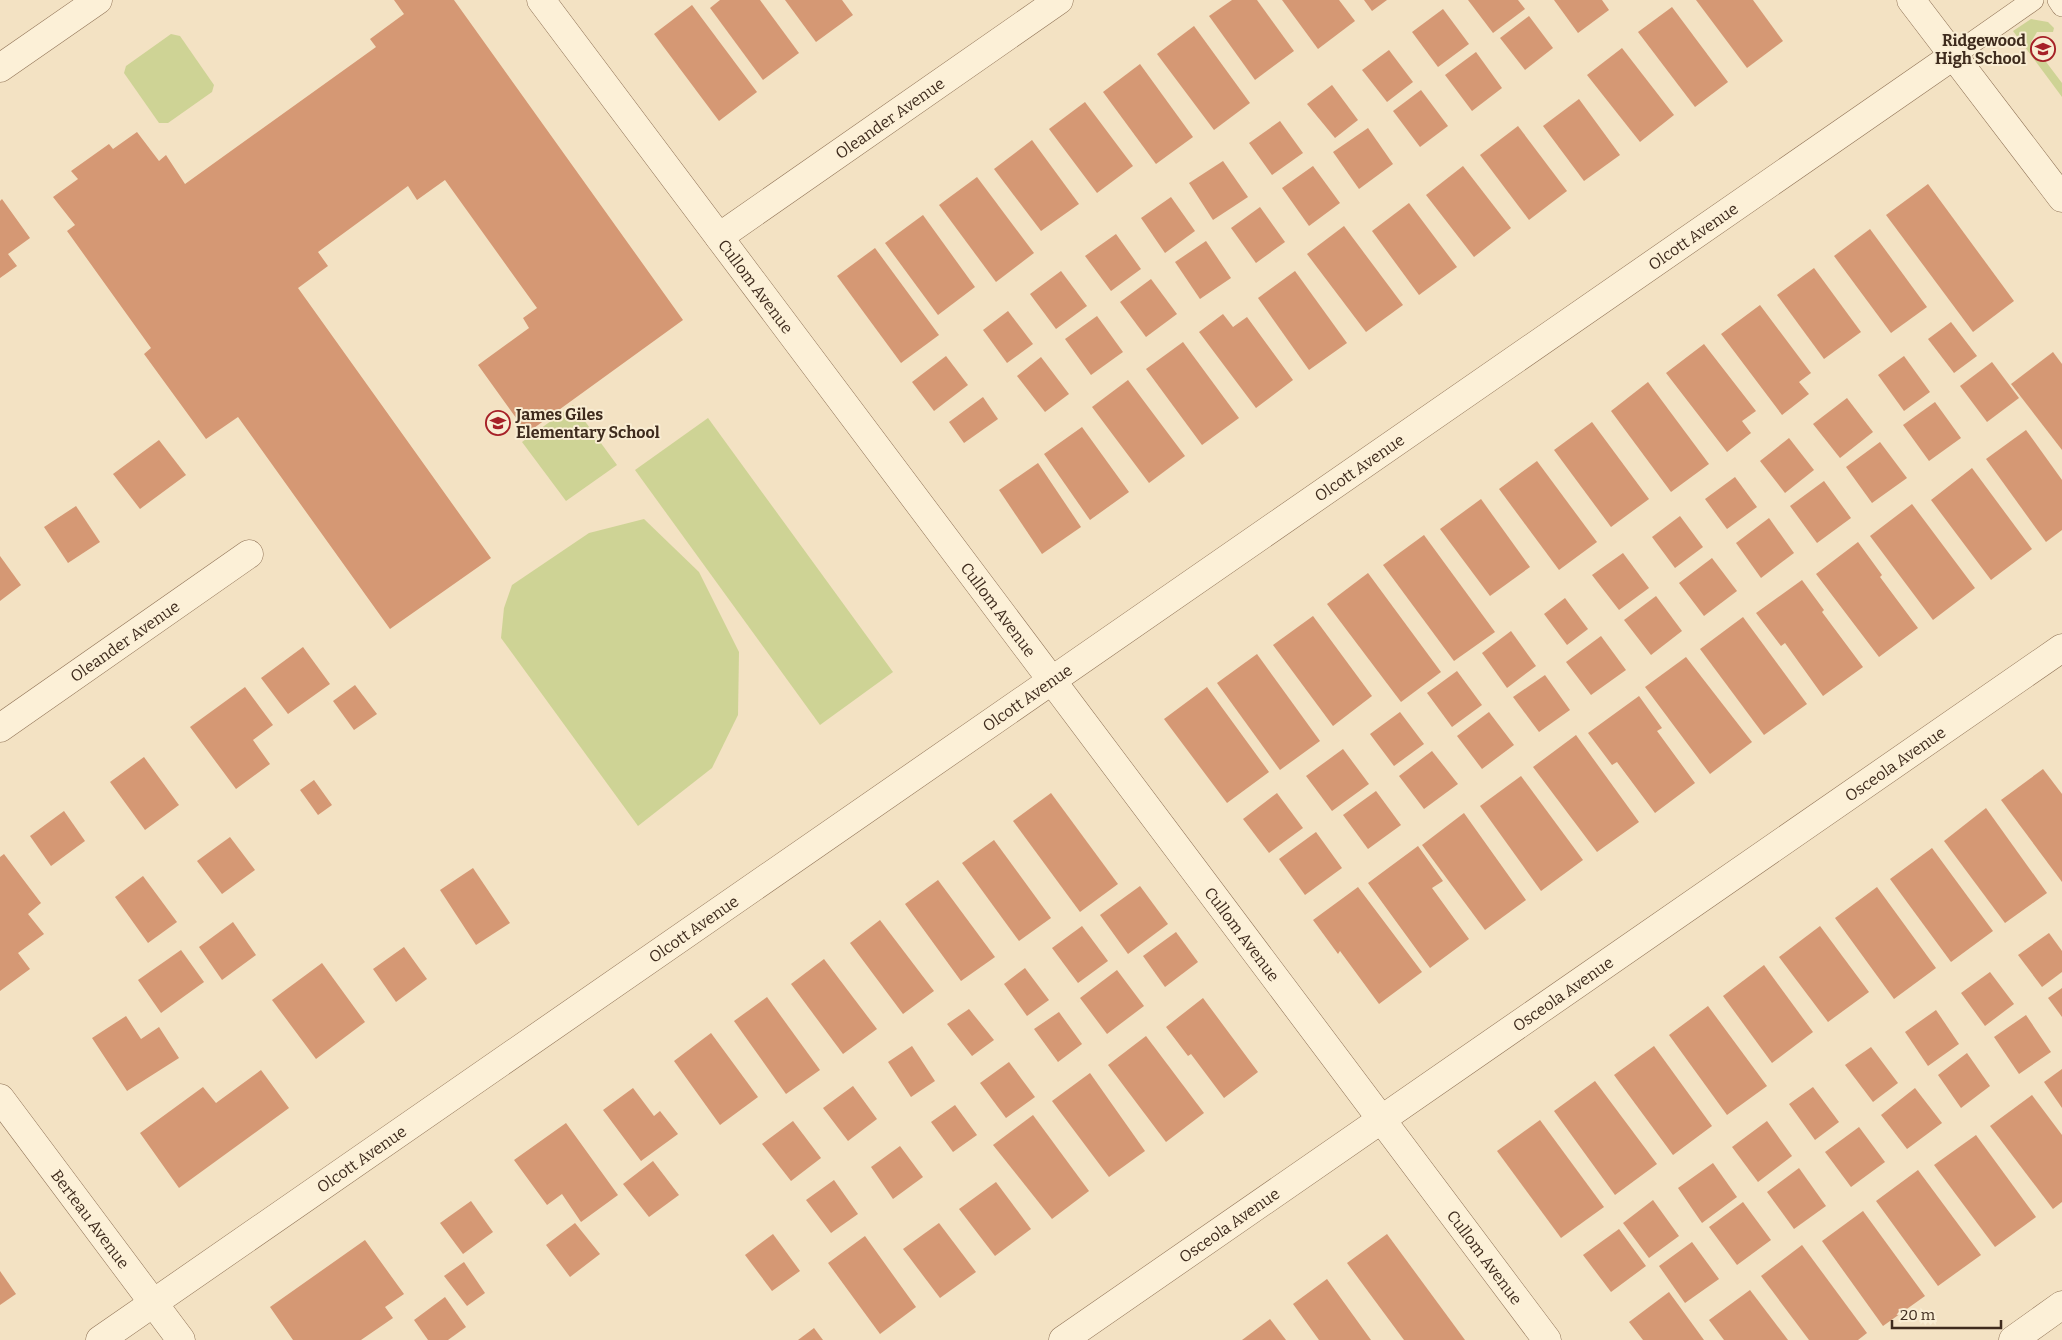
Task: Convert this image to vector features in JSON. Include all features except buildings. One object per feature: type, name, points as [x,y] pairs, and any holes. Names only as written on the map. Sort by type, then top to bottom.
[{"type":"street","points":[[0,68],[98,0]]},
{"type":"street","name":"Cullom Avenue","points":[[541,0],[1547,1340]]},
{"type":"street","name":"Oleander Avenue","points":[[719,237],[1059,0]]},
{"type":"street","points":[[1911,0],[2062,198]]},
{"type":"street","name":"Olcott Avenue","points":[[100,1340],[1953,56]]},
{"type":"street","name":"Oleander Avenue","points":[[0,728],[249,554]]},
{"type":"street","name":"Osceola Avenue","points":[[1063,1340],[2062,648]]},
{"type":"street","name":"Berteau Avenue","points":[[0,1098],[181,1340]]},
{"type":"street","points":[[2014,1340],[2062,1305]]},
{"type":"lane","points":[[1953,56],[2033,0]]},
{"type":"lane","points":[[2058,0],[2062,6]]},
{"type":"green space","points":[[2031,19],[2048,22],[2054,28],[2053,32],[2037,32],[2031,42],[2062,83],[2062,97],[2013,31]]},
{"type":"green space","points":[[171,34],[180,36],[214,85],[212,92],[168,123],[159,123],[124,73],[126,66]]},
{"type":"green space","points":[[573,405],[617,465],[566,501],[522,442]]},
{"type":"green space","points":[[708,418],[893,672],[820,725],[635,470]]},
{"type":"green space","points":[[644,519],[699,572],[739,652],[738,715],[712,768],[638,826],[501,638],[504,608],[512,585],[589,533]]},
{"type":"place","name":"Ridgewood High School","points":[[2043,49]]},
{"type":"place","name":"James Giles Elementary School","points":[[498,423]]}]
